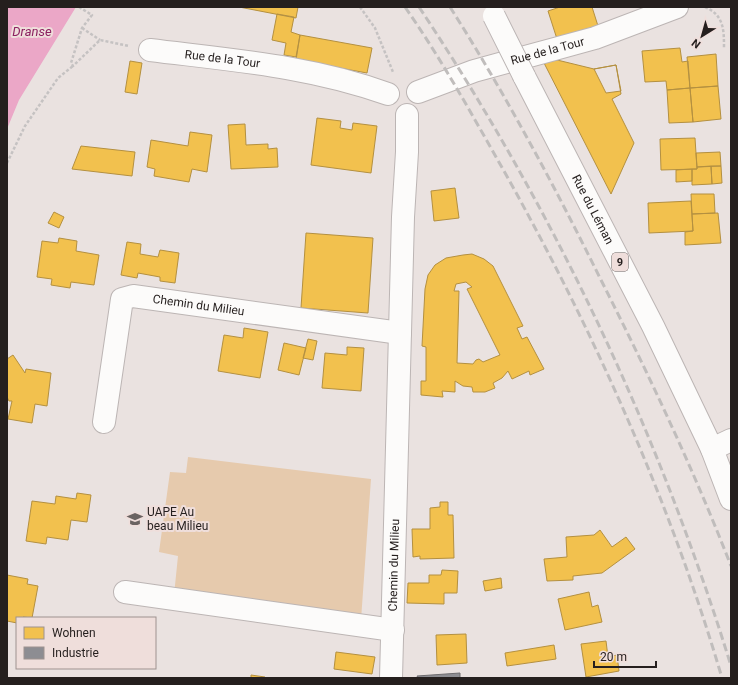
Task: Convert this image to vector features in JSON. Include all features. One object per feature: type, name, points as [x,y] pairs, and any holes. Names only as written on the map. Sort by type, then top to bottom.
[{"type":"street","name":"Rue de la Tour","points":[[418,92],[474,71],[595,38],[677,7]]},
{"type":"street","name":"Rue du Léman","points":[[492,12],[653,326],[719,448],[731,484]]},
{"type":"street","name":"Rue de la Tour","points":[[150,50],[296,69],[360,84],[393,89]]},
{"type":"street","points":[[408,84],[414,87],[418,92],[419,99],[415,111],[408,115],[399,115],[391,110],[387,100],[393,89],[408,84]]},
{"type":"street","name":"Chemin du Milieu","points":[[391,678],[403,217],[408,115]]},
{"type":"street","name":"Chemin du Milieu","points":[[104,422],[122,299],[134,296],[400,333]]},
{"type":"street","name":"Rue du Léman","points":[[719,448],[731,499]]},
{"type":"street","name":"Chemin du Milieu","points":[[125,592],[393,630]]},
{"type":"path","points":[[73,66],[71,63],[82,28],[92,15],[79,7]]},
{"type":"path","points":[[360,7],[375,28],[393,89]]},
{"type":"path","points":[[705,7],[718,15],[722,23],[724,48]]},
{"type":"path","points":[[82,28],[100,40],[150,50]]},
{"type":"path","points":[[7,163],[25,126],[58,78],[100,40]]},
{"type":"shaded area","points":[[188,457],[371,479],[361,620],[174,595],[178,556],[159,552],[170,472],[186,473]]},
{"type":"water","name":"Dranse","points":[[7,7],[76,7],[19,100],[7,129]]},
{"type":"building: Wohnen","points":[[239,7],[298,7],[296,18]]},
{"type":"building: Wohnen","points":[[560,7],[592,7],[598,26],[557,39],[548,11]]},
{"type":"building: Wohnen","points":[[277,14],[294,17],[291,32],[300,35],[296,57],[284,55],[286,43],[272,40]]},
{"type":"building: Wohnen","points":[[300,35],[372,48],[367,73],[296,60]]},
{"type":"building: Wohnen","points":[[680,48],[682,62],[688,61],[690,88],[667,90],[666,81],[645,82],[642,51]]},
{"type":"building: Wohnen","points":[[716,54],[718,86],[690,88],[687,57]]},
{"type":"building: Wohnen","points":[[553,59],[594,69],[616,65],[621,94],[612,99],[634,143],[611,194],[544,63]]},
{"type":"building: Wohnen","points":[[130,61],[142,63],[137,94],[125,92]]},
{"type":"building: Wohnen","points":[[616,65],[621,91],[606,93],[594,69]]},
{"type":"building: Wohnen","points":[[718,86],[721,119],[693,122],[690,88]]},
{"type":"building: Wohnen","points":[[690,88],[693,122],[669,123],[667,90]]},
{"type":"building: Wohnen","points":[[317,118],[341,121],[340,128],[352,130],[353,123],[377,126],[371,173],[311,165]]},
{"type":"building: Wohnen","points":[[245,124],[246,145],[268,144],[268,149],[277,148],[278,167],[231,169],[228,125]]},
{"type":"building: Wohnen","points":[[190,132],[212,135],[207,172],[192,169],[189,182],[154,176],[155,169],[147,167],[151,140],[188,146]]},
{"type":"building: Wohnen","points":[[695,138],[697,169],[661,170],[660,139]]},
{"type":"building: Wohnen","points":[[81,146],[135,152],[132,176],[72,169]]},
{"type":"building: Wohnen","points":[[720,152],[721,166],[697,167],[696,153]]},
{"type":"building: Wohnen","points":[[711,166],[712,184],[692,185],[692,169]]},
{"type":"building: Wohnen","points":[[711,166],[721,166],[722,183],[712,184]]},
{"type":"building: Wohnen","points":[[692,169],[692,181],[676,182],[676,170]]},
{"type":"building: Wohnen","points":[[455,188],[459,218],[434,221],[431,191]]},
{"type":"building: Wohnen","points":[[691,194],[714,194],[715,213],[692,214]]},
{"type":"building: Wohnen","points":[[691,201],[693,231],[649,233],[648,203]]},
{"type":"building: Wohnen","points":[[54,212],[64,217],[59,228],[48,223]]},
{"type":"building: Wohnen","points":[[718,213],[721,243],[685,245],[685,232],[693,231],[692,214]]},
{"type":"building: Wohnen","points":[[306,233],[373,238],[368,313],[301,308]]},
{"type":"building: Wohnen","points":[[59,238],[77,241],[76,251],[99,255],[94,285],[71,282],[70,288],[51,285],[52,279],[37,277],[42,241],[58,243]]},
{"type":"building: Wohnen","points":[[127,242],[141,244],[140,254],[158,257],[160,250],[179,253],[175,283],[160,281],[160,277],[138,273],[137,278],[121,275]]},
{"type":"building: Wohnen","points":[[472,254],[484,259],[493,266],[523,326],[517,328],[522,339],[527,337],[544,369],[530,375],[529,371],[512,379],[508,371],[502,378],[493,383],[495,388],[485,392],[473,392],[472,387],[463,386],[455,381],[455,392],[442,391],[443,397],[421,395],[421,381],[426,381],[426,347],[422,346],[425,289],[428,275],[435,265],[446,258]],"holes":[[[466,282],[472,287],[467,289],[500,355],[483,362],[479,359],[473,364],[457,363],[459,291],[454,291],[456,284]]]},
{"type":"building: Wohnen","points":[[244,328],[268,332],[260,378],[218,371],[224,335],[243,338]]},
{"type":"building: Wohnen","points":[[308,339],[317,341],[313,360],[303,358]]},
{"type":"building: Wohnen","points":[[284,343],[306,348],[299,375],[278,370]]},
{"type":"building: Wohnen","points":[[347,347],[364,348],[361,391],[322,388],[325,353],[347,355]]},
{"type":"building: Wohnen","points":[[13,355],[25,373],[26,369],[51,373],[47,406],[35,404],[32,423],[8,419],[12,401],[9,401],[7,397],[7,359]]},
{"type":"building: Wohnen","points":[[77,493],[91,495],[87,522],[71,520],[68,540],[47,537],[46,544],[26,541],[32,501],[55,504],[56,496],[76,499]]},
{"type":"building: Wohnen","points":[[440,502],[448,502],[448,515],[453,515],[454,558],[420,559],[420,556],[413,557],[412,529],[430,529],[430,508],[440,507]]},
{"type":"building: Wohnen","points":[[600,530],[612,547],[626,537],[635,549],[602,573],[573,576],[573,580],[547,581],[544,559],[567,557],[566,537],[594,535]]},
{"type":"building: Wohnen","points":[[442,570],[458,571],[457,593],[444,593],[444,604],[407,603],[408,583],[429,583],[429,575],[441,575]]},
{"type":"building: Wohnen","points":[[7,575],[28,579],[27,584],[38,586],[32,617],[16,617],[16,623],[7,621]]},
{"type":"building: Wohnen","points":[[501,578],[502,588],[485,591],[483,581]]},
{"type":"building: Wohnen","points":[[589,592],[592,607],[598,605],[602,622],[565,630],[558,599]]},
{"type":"building: Wohnen","points":[[466,634],[467,663],[437,665],[436,635]]},
{"type":"building: Wohnen","points":[[606,641],[608,657],[617,655],[619,671],[586,677],[581,644]]},
{"type":"building: Wohnen","points":[[554,645],[556,659],[507,666],[505,653]]},
{"type":"building: Wohnen","points":[[336,652],[375,657],[372,674],[334,669]]},
{"type":"building: Wohnen","points":[[251,675],[265,677],[265,678],[251,678]]},
{"type":"building: Industrie","points":[[460,673],[460,678],[418,678],[417,676]]},
{"type":"railway","points":[[405,7],[443,65],[500,164],[534,226],[597,351],[653,479],[701,611],[722,678]]},
{"type":"railway","points":[[419,7],[501,138],[574,274],[607,343],[639,414],[668,486],[705,585],[731,666]]},
{"type":"railway","points":[[450,7],[491,74],[548,176],[584,245],[669,421],[731,566]]},
{"type":"place","name":"UAPE Au beau Milieu","points":[[135,519]]}]
